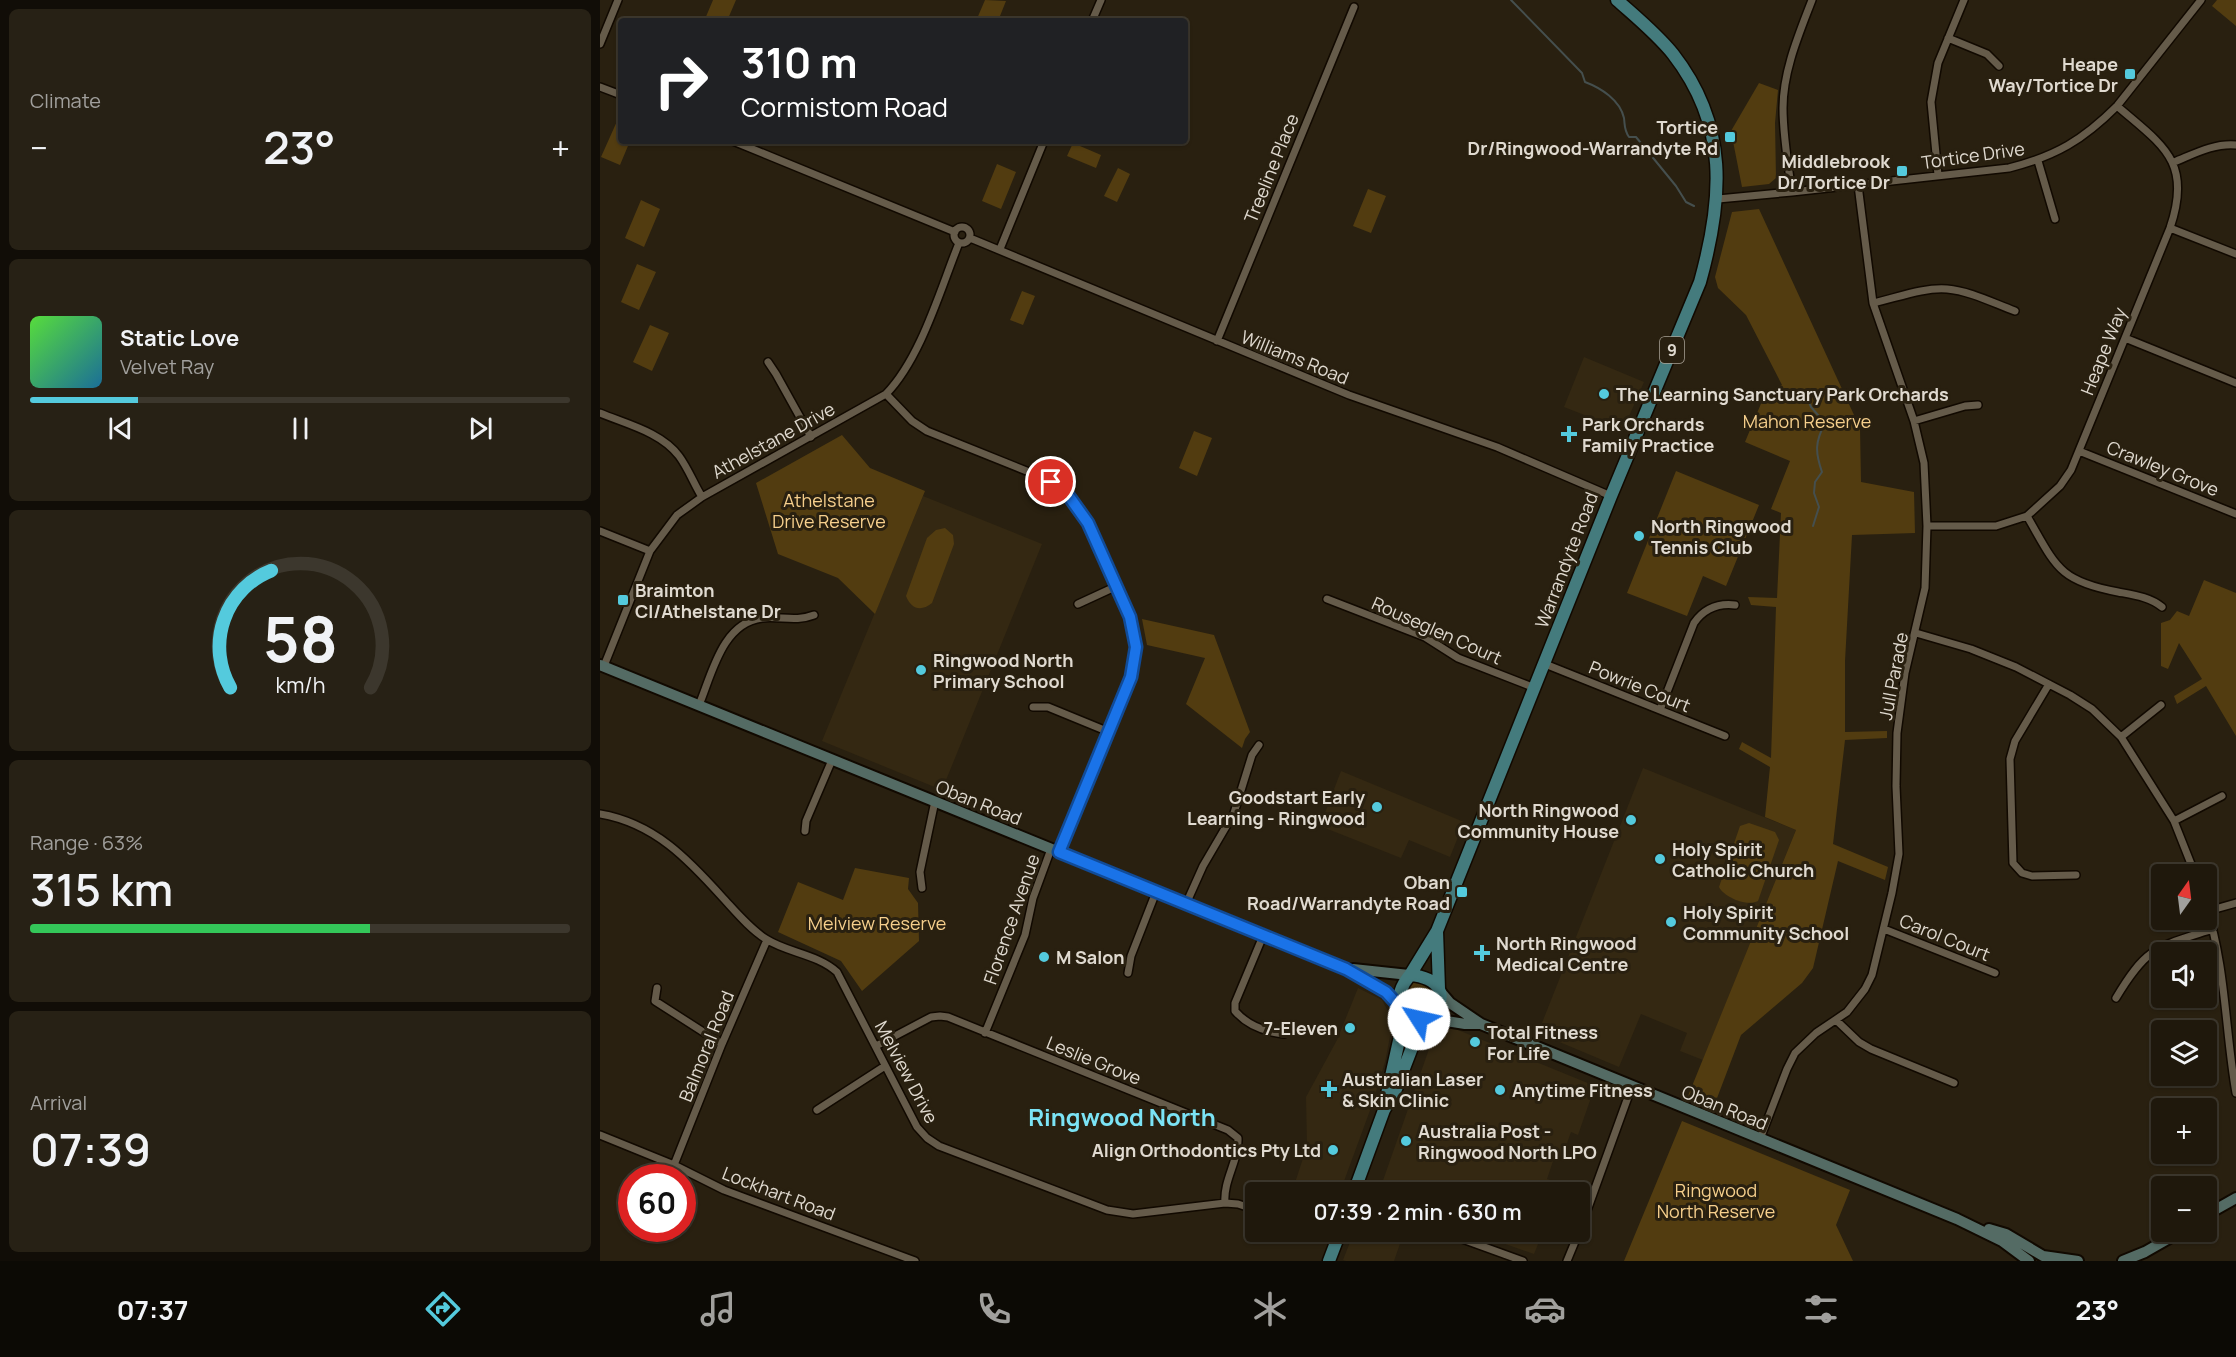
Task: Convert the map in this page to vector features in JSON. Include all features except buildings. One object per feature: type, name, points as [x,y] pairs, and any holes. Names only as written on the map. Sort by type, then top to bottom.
[{"type":"main road","name":"9","points":[[1617,0],[1672,53],[1692,83],[1708,120],[1714,144],[1718,199]]},
{"type":"main road","name":"Warrandyte Road","points":[[1409,975],[1437,931],[1611,496],[1700,282],[1710,245],[1718,199]]},
{"type":"main road","name":"Oban Road","points":[[602,666],[1346,969],[1386,992],[1398,1004]]},
{"type":"main road","name":"Warrandyte Road","points":[[1437,931],[1439,989]]},
{"type":"main road","name":"Oban Road","points":[[1346,969],[1409,975]]},
{"type":"main road","name":"9","points":[[1358,1182],[1384,1110],[1400,1036],[1399,992],[1409,975]]},
{"type":"main road","points":[[1409,975],[1427,977],[1439,989]]},
{"type":"main road","name":"9","points":[[1384,1110],[1396,1089],[1418,1032],[1439,1006],[1439,989]]},
{"type":"main road","name":"Oban Road","points":[[1439,989],[1450,1003],[1481,1024],[1957,1219],[2002,1241],[2029,1261]]},
{"type":"main road","points":[[1398,1004],[1402,1011],[1413,1018],[1428,1018]]},
{"type":"main road","name":"Oban Road","points":[[1428,1018],[1481,1024]]},
{"type":"main road","points":[[2217,1209],[2236,1198]]},
{"type":"main road","name":"Oban Road","points":[[1957,1219],[2001,1232],[2041,1255],[2078,1261]]},
{"type":"main road","points":[[1329,1261],[1336,1242]]},
{"type":"main road","points":[[2123,1261],[2137,1258],[2163,1242]]},
{"type":"street","points":[[600,44],[618,0]]},
{"type":"street","points":[[1093,18],[1101,0]]},
{"type":"street","points":[[1792,192],[1785,150],[1783,107],[1791,59],[1812,0]]},
{"type":"street","points":[[1938,175],[1931,102],[1938,63],[1964,0]]},
{"type":"street","name":"Tortice Drive","points":[[1718,199],[2009,168],[2038,161],[2076,142],[2116,106],[2201,0]]},
{"type":"street","name":"Treeline Place","points":[[1216,340],[1354,7]]},
{"type":"street","points":[[1948,38],[1987,54],[1999,66]]},
{"type":"street","points":[[600,87],[618,94]]},
{"type":"street","points":[[2116,106],[2161,144],[2174,162],[2206,148],[2227,144],[2236,145]]},
{"type":"street","points":[[740,144],[955,232]]},
{"type":"street","points":[[1000,249],[1043,144]]},
{"type":"street","points":[[2038,161],[2055,219]]},
{"type":"street","name":"Heape Way","points":[[1927,526],[1996,526],[2027,516],[2060,486],[2079,451],[2170,228],[2178,191],[2174,162]]},
{"type":"street","name":"Jull Parade","points":[[1760,1139],[1795,1053],[1816,1033],[1837,1021],[1857,1000],[1872,975],[1899,854],[1896,786],[1898,725],[1905,673],[1925,588],[1927,526],[1923,463],[1914,422],[1873,303],[1858,185]]},
{"type":"street","points":[[958,228],[967,228],[970,238],[966,242],[959,243],[954,237],[955,232],[958,228]]},
{"type":"street","points":[[2170,228],[2236,254]]},
{"type":"street","name":"Williams Road","points":[[970,238],[1349,395],[1497,447],[1611,496]]},
{"type":"street","name":"Athelstane Drive","points":[[602,666],[650,551],[670,523],[702,497],[886,394],[897,383],[912,360],[959,243]]},
{"type":"street","points":[[1873,303],[1924,291],[1946,289],[1970,294],[2015,310]]},
{"type":"street","points":[[2125,338],[2236,383]]},
{"type":"street","points":[[768,362],[811,437]]},
{"type":"street","name":"Florence Avenue","points":[[886,394],[912,421],[927,431],[1034,474],[1051,482],[1068,495],[1088,523],[1117,586],[1130,617],[1136,647],[1131,677],[1109,732],[1033,898],[1025,935],[986,1033]]},
{"type":"street","points":[[1914,422],[1965,406],[1978,405]]},
{"type":"street","points":[[600,413],[658,437],[669,445],[679,456],[702,497]]},
{"type":"street","name":"Crawley Grove","points":[[2079,451],[2236,514]]},
{"type":"street","points":[[2027,516],[2054,564],[2067,575],[2085,585],[2144,597],[2162,607]]},
{"type":"street","points":[[600,531],[650,551]]},
{"type":"street","points":[[1078,604],[1117,586]]},
{"type":"street","name":"Rouseglen Court","points":[[1328,599],[1425,637],[1458,658],[1534,688]]},
{"type":"street","points":[[1660,710],[1694,623],[1702,612],[1725,604],[1735,605]]},
{"type":"street","points":[[699,705],[723,646],[735,630],[753,620],[804,619],[814,615]]},
{"type":"street","points":[[1916,633],[1971,649],[2016,667],[2092,709],[2121,737],[2174,821],[2191,864]]},
{"type":"street","name":"Powrie Court","points":[[1545,664],[1725,736]]},
{"type":"street","points":[[2049,684],[2015,741],[2010,759],[2013,862],[2022,873],[2032,876],[2076,875]]},
{"type":"street","points":[[2121,737],[2161,705]]},
{"type":"street","points":[[1033,707],[1048,707],[1109,732]]},
{"type":"street","points":[[1186,904],[1203,866],[1234,813],[1252,755],[1259,744]]},
{"type":"street","points":[[805,831],[806,821],[832,760]]},
{"type":"street","points":[[2174,821],[2222,796]]},
{"type":"street","points":[[922,888],[920,872],[935,801]]},
{"type":"street","name":"Melview Drive","points":[[600,814],[632,821],[661,838],[699,871],[740,917],[767,940],[824,963],[837,972],[917,1127],[939,1146],[1107,1210],[1133,1214],[1225,1203],[1245,1206]]},
{"type":"street","points":[[1128,973],[1131,956],[1156,892]]},
{"type":"street","points":[[2217,907],[2236,903]]},
{"type":"street","name":"Carol Court","points":[[1884,929],[1995,973]]},
{"type":"street","points":[[2116,998],[2135,968],[2147,955],[2163,945],[2210,930]]},
{"type":"street","points":[[2213,930],[2224,987],[2229,1052],[2236,1093]]},
{"type":"street","points":[[1263,936],[1235,1003],[1235,1011],[1241,1018],[1267,1032],[1284,1034]]},
{"type":"street","name":"Balmoral Road","points":[[675,1164],[722,1044],[767,940]]},
{"type":"street","points":[[657,988],[656,1001],[722,1044]]},
{"type":"street","name":"Leslie Grove","points":[[876,1046],[931,1017],[940,1016],[1233,1134],[1238,1138],[1239,1149],[1225,1190],[1225,1203]]},
{"type":"street","points":[[1837,1021],[1859,1042],[1871,1049],[1954,1083]]},
{"type":"street","points":[[817,1110],[885,1066]]},
{"type":"street","points":[[1590,1201],[1632,1086]]},
{"type":"street","name":"Lockhart Road","points":[[600,1136],[672,1164]]},
{"type":"street","name":"Lockhart Road","points":[[696,1176],[724,1190],[915,1261]]},
{"type":"street","points":[[1471,1242],[1523,1261]]},
{"type":"street","points":[[1567,1261],[1575,1242]]},
{"type":"shaded area","name":"The Learning Sanctuary Park Orchards","points":[[1584,357],[1644,382],[1623,430],[1564,407]]},
{"type":"shaded area","name":"Ringwood North Primary School","points":[[923,496],[1042,544],[942,790],[822,741]]},
{"type":"shaded area","name":"Holy Spirit Community School","points":[[1643,768],[1796,830],[1703,1060],[1680,1051],[1687,1033],[1641,1014],[1619,1067],[1538,1033]]},
{"type":"shaded area","name":"Goodstart Early Learning - Ringwood","points":[[1341,771],[1464,822],[1450,857],[1409,840],[1401,858],[1320,826]]},
{"type":"shaded area","points":[[1358,988],[1382,1000],[1393,1021],[1385,1062],[1344,1182],[1295,1182],[1307,1146],[1306,1097],[1337,1040]]},
{"type":"shaded area","points":[[1443,1027],[1458,1030],[1595,1086],[1578,1135],[1571,1132],[1562,1157],[1555,1155],[1547,1179],[1553,1182],[1382,1182],[1436,1029]]},
{"type":"shaded area","points":[[1350,1242],[1401,1242],[1394,1261],[1343,1260]]},
{"type":"shaded area","points":[[1500,1242],[1539,1242],[1534,1254]]},
{"type":"green space","points":[[713,0],[736,0],[728,18],[705,18]]},
{"type":"green space","points":[[985,0],[1006,1],[999,18],[977,18]]},
{"type":"green space","points":[[2217,0],[2236,0],[2236,26],[2212,6]]},
{"type":"green space","points":[[1759,83],[1778,90],[1775,123],[1776,178],[1769,184],[1742,187],[1731,131]]},
{"type":"green space","points":[[618,119],[618,144],[629,144],[620,165],[601,157]]},
{"type":"green space","points":[[1073,144],[1101,155],[1096,168],[1067,156]]},
{"type":"green space","points":[[997,164],[1016,172],[1001,209],[982,201]]},
{"type":"green space","points":[[1118,168],[1130,174],[1117,202],[1104,196]]},
{"type":"green space","points":[[1368,189],[1386,196],[1371,233],[1353,226]]},
{"type":"green space","points":[[641,200],[660,209],[644,247],[625,238]]},
{"type":"green space","name":"Mahon Reserve","points":[[1759,209],[1860,428],[1861,482],[1914,492],[1915,533],[1852,535],[1845,661],[1845,732],[1887,731],[1887,738],[1845,740],[1833,844],[1888,867],[1885,880],[1838,861],[1813,968],[1802,983],[1741,1035],[1714,1106],[1688,1096],[1796,830],[1765,817],[1770,767],[1739,749],[1742,742],[1771,758],[1776,607],[1751,605],[1748,597],[1777,598],[1781,513],[1771,509],[1790,461],[1745,442],[1765,394],[1782,385],[1746,315],[1718,288],[1715,277],[1732,212]]},
{"type":"green space","points":[[637,264],[656,272],[639,310],[621,302]]},
{"type":"green space","points":[[1022,291],[1035,296],[1023,325],[1010,320]]},
{"type":"green space","points":[[650,325],[669,333],[652,371],[633,362]]},
{"type":"green space","points":[[1194,431],[1212,438],[1197,476],[1179,468]]},
{"type":"green space","name":"Athelstane Drive Reserve","points":[[842,435],[870,468],[925,491],[875,614],[838,578],[778,554],[756,483]]},
{"type":"green space","points":[[1676,471],[1759,505],[1726,586],[1703,576],[1687,616],[1627,593]]},
{"type":"green space","points":[[945,528],[953,535],[954,544],[932,603],[924,608],[917,608],[906,596],[927,538],[936,530]]},
{"type":"green space","points":[[2204,580],[2236,593],[2236,736],[2206,686],[2177,704],[2174,696],[2202,679],[2179,643],[2168,669],[2161,666],[2161,623],[2170,620],[2177,611],[2189,616]]},
{"type":"green space","points":[[1142,619],[1214,635],[1250,732],[1242,748],[1186,704],[1205,658],[1147,645]]},
{"type":"green space","points":[[1749,823],[1775,832],[1779,840],[1758,901],[1753,903],[1742,902],[1731,897],[1719,887],[1740,826]]},
{"type":"green space","name":"Melview Reserve","points":[[855,868],[909,878],[908,889],[918,903],[919,941],[862,991],[841,961],[778,932],[798,882],[843,900]]},
{"type":"green space","points":[[1419,981],[1430,986],[1435,997],[1430,1008],[1419,1013],[1408,1008],[1403,997],[1408,986]]},
{"type":"green space","name":"Ringwood North Reserve","points":[[1682,1121],[1850,1190],[1836,1225],[1853,1261],[1624,1261]]},
{"type":"waterway","points":[[1511,0],[1582,73],[1585,82],[1603,91],[1614,100],[1622,112],[1625,130],[1629,137],[1636,137],[1676,186],[1686,202],[1694,206]]},
{"type":"waterway","points":[[1804,390],[1811,407],[1825,423],[1817,447],[1822,472],[1815,482],[1814,493],[1819,507],[1813,526]]},
{"type":"place","name":"Heape Way/Tortice Dr","points":[[2130,74]]},
{"type":"place","name":"Tortice Dr/Ringwood-Warrandyte Rd","points":[[1730,137]]},
{"type":"place","name":"Middlebrook Dr/Tortice Dr","points":[[1902,171]]},
{"type":"place","name":"The Learning Sanctuary Park Orchards","points":[[1604,394]]},
{"type":"place","name":"Park Orchards Family Practice","points":[[1569,434]]},
{"type":"place","name":"North Ringwood Tennis Club","points":[[1639,536]]},
{"type":"place","name":"Braimton Cl/Athelstane Dr","points":[[623,600]]},
{"type":"place","name":"Ringwood North Primary School","points":[[921,670]]},
{"type":"place","name":"Goodstart Early Learning - Ringwood","points":[[1377,807]]},
{"type":"place","name":"North Ringwood Community House","points":[[1631,820]]},
{"type":"place","name":"Holy Spirit Catholic Church","points":[[1660,859]]},
{"type":"place","name":"Oban Road/Warrandyte Road","points":[[1462,892]]},
{"type":"place","name":"Holy Spirit Community School","points":[[1671,922]]},
{"type":"place","name":"North Ringwood Medical Centre","points":[[1482,953]]},
{"type":"place","name":"M Salon","points":[[1044,957]]},
{"type":"place","name":"7-Eleven","points":[[1350,1028]]},
{"type":"place","name":"Total Fitness For Life","points":[[1475,1042]]},
{"type":"place","name":"Australian Laser & Skin Clinic","points":[[1329,1089]]},
{"type":"place","name":"Anytime Fitness","points":[[1500,1090]]},
{"type":"place","name":"Australia Post - Ringwood North LPO","points":[[1406,1141]]},
{"type":"place","name":"Align Orthodontics Pty Ltd","points":[[1333,1150]]},
{"type":"district","name":"Ringwood North","points":[[1122,1116]]},
{"type":"route","points":[[1051,482],[1068,495],[1088,523],[1130,617],[1136,647],[1131,677],[1059,852],[1346,969],[1386,992],[1402,1011],[1419,1019]]}]
